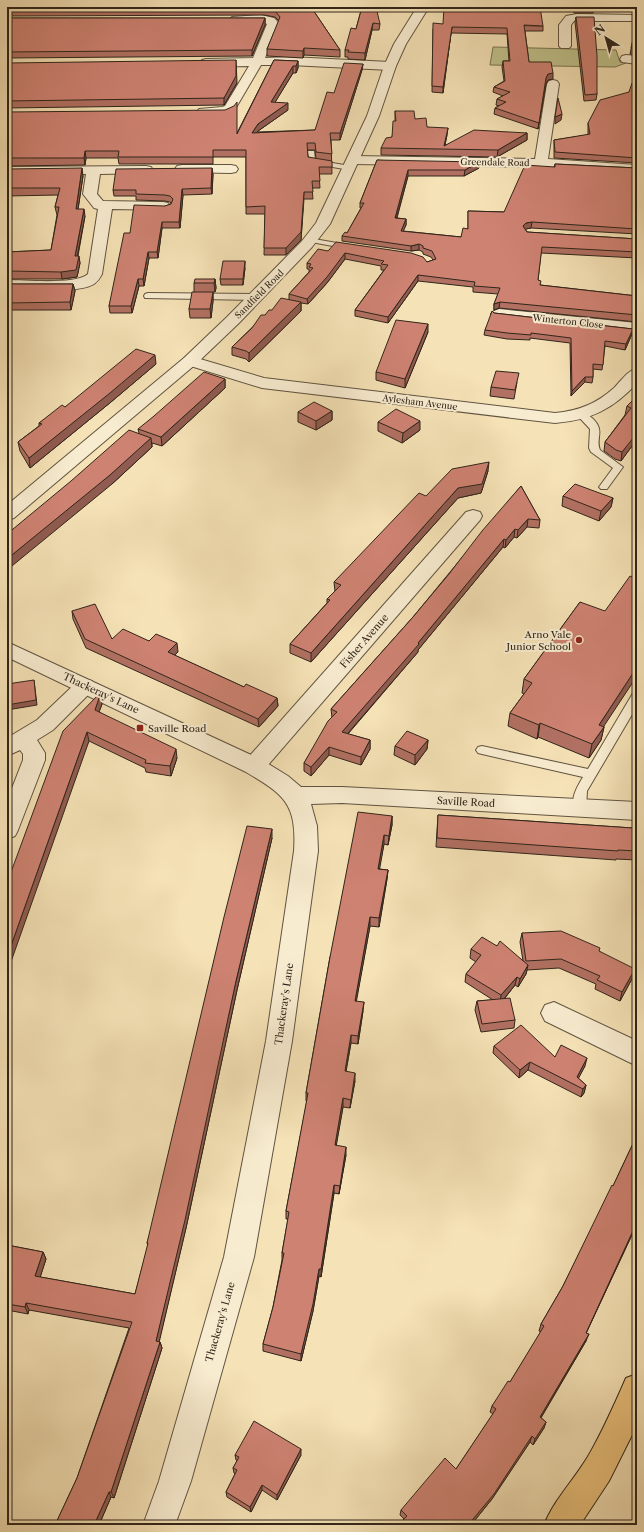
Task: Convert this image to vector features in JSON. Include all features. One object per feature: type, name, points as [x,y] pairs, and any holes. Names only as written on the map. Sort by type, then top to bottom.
[{"type":"main road","points":[[560,1525],[598,1470],[619,1430],[637,1389]]},
{"type":"street","name":"Sandfield Road","points":[[7,514],[190,361],[256,297],[311,240],[323,224],[352,164],[373,116],[390,66],[400,44],[423,7]]},
{"type":"street","points":[[561,40],[567,20],[574,17],[637,18]]},
{"type":"street","points":[[194,112],[218,112],[230,108],[257,62],[273,23],[270,20],[264,19],[225,19]]},
{"type":"street","points":[[191,63],[296,61],[390,66]]},
{"type":"street","points":[[541,163],[552,88],[567,93]]},
{"type":"street","name":"Greendale Road","points":[[352,164],[541,163],[637,169]]},
{"type":"street","points":[[171,169],[231,169]]},
{"type":"street","points":[[94,170],[90,194],[99,205],[166,206]]},
{"type":"street","points":[[7,171],[156,170]]},
{"type":"street","points":[[7,285],[74,285],[84,283],[92,279],[95,274],[106,206]]},
{"type":"street","name":"Winterton Close","points":[[499,313],[637,328]]},
{"type":"street","name":"Aylesham Avenue","points":[[190,361],[268,384],[555,418],[581,414],[596,409],[619,393],[637,373]]},
{"type":"street","name":"Fisher Avenue","points":[[254,766],[473,516]]},
{"type":"street","name":"Thackeray's Lane","points":[[14,652],[254,766],[276,778],[296,796],[304,823],[307,840],[279,1041],[240,1249],[175,1481],[159,1525]]},
{"type":"street","points":[[15,743],[45,725],[85,686]]},
{"type":"street","points":[[7,830],[34,760],[34,753],[15,743]]},
{"type":"street","name":"Saville Road","points":[[296,796],[342,795],[637,811]]},
{"type":"street","points":[[554,1013],[637,1054]]},
{"type":"lane","points":[[311,153],[312,160],[315,162],[352,164]]},
{"type":"lane","points":[[311,240],[355,248]]},
{"type":"lane","points":[[147,296],[256,297]]},
{"type":"lane","points":[[581,414],[596,429],[597,434],[594,448],[596,452],[618,467],[604,487]]},
{"type":"lane","points":[[580,808],[581,791],[637,696]]},
{"type":"lane","points":[[482,750],[591,774]]},
{"type":"green space","points":[[493,47],[616,50],[620,62],[626,63],[615,67],[490,65]]},
{"type":"building","points":[[7,7],[311,7],[340,50],[304,48],[303,51],[267,49],[280,17],[275,11],[264,8],[7,9]]},
{"type":"building","points":[[362,7],[376,7],[380,24],[373,23],[365,53],[348,52],[349,50],[345,50],[351,28],[356,29]]},
{"type":"building","points":[[444,7],[540,7],[543,26],[524,25],[529,62],[551,62],[553,73],[548,74],[546,78],[539,123],[495,108],[506,102],[497,99],[510,92],[494,87],[505,81],[503,61],[510,61],[507,28],[452,27],[443,87],[432,86],[433,23],[443,24]]},
{"type":"building","points":[[576,17],[594,17],[597,56],[597,94],[585,95]]},
{"type":"building","points":[[7,18],[265,18],[252,50],[7,52]]},
{"type":"building","points":[[637,21],[637,49],[631,48]]},
{"type":"building","points":[[236,60],[236,76],[224,98],[7,101],[7,63]]},
{"type":"building","points":[[274,60],[298,61],[296,66],[293,66],[271,102],[288,103],[258,124],[252,133],[315,130],[327,92],[334,93],[344,63],[363,64],[340,133],[330,133],[332,154],[316,152],[315,143],[307,143],[308,157],[332,161],[332,167],[319,167],[320,181],[312,181],[313,192],[304,192],[301,232],[286,248],[264,248],[265,206],[246,207],[246,150],[213,150],[213,157],[118,157],[119,151],[85,151],[84,158],[7,158],[7,112],[225,110],[234,106],[237,102],[237,134]]},
{"type":"building","points":[[632,83],[637,84],[637,158],[555,152],[554,140],[590,134],[588,123],[600,100],[629,92]]},
{"type":"building","points":[[558,98],[562,114],[555,117]]},
{"type":"building","points":[[395,111],[414,111],[415,119],[426,118],[427,127],[448,128],[444,146],[474,130],[527,133],[498,150],[381,148],[386,138],[392,137],[393,121],[396,121]]},
{"type":"building","points":[[377,160],[479,162],[465,170],[408,170],[395,218],[406,219],[401,231],[461,237],[463,228],[468,229],[468,211],[504,212],[525,165],[555,167],[555,164],[637,168],[637,229],[532,222],[526,223],[523,226],[527,232],[637,239],[637,252],[542,247],[538,280],[541,281],[540,285],[637,296],[637,315],[500,302],[494,304],[500,288],[474,286],[475,282],[418,275],[388,317],[355,310],[388,265],[381,264],[384,261],[345,253],[327,277],[307,299],[289,294],[313,268],[309,267],[311,264],[307,263],[318,249],[328,251],[336,242],[411,253],[423,257],[427,262],[436,259],[432,251],[423,248],[423,246],[419,244],[411,246],[342,236],[345,232],[347,233],[364,203],[360,203]]},
{"type":"building","points":[[82,168],[76,209],[84,209],[75,256],[79,256],[76,270],[61,272],[7,271],[7,252],[51,250],[59,207],[55,207],[60,188],[7,188],[7,169]]},
{"type":"building","points":[[212,168],[211,188],[182,189],[179,222],[162,222],[157,252],[148,252],[143,279],[138,279],[131,306],[109,306],[124,233],[130,233],[134,205],[165,206],[171,204],[173,199],[170,196],[165,195],[136,194],[136,190],[113,190],[116,169]]},
{"type":"building","points":[[223,261],[245,261],[243,279],[220,279]]},
{"type":"building","points":[[195,279],[215,279],[214,283],[194,283]]},
{"type":"building","points":[[7,284],[73,284],[70,302],[7,303]]},
{"type":"building","points":[[192,292],[213,292],[210,309],[189,309]]},
{"type":"building","points":[[281,298],[301,302],[249,353],[232,347],[252,328],[261,315],[265,315],[269,310],[272,310]]},
{"type":"building","points":[[492,311],[494,313],[633,329],[626,344],[605,341],[603,365],[593,364],[593,377],[585,377],[572,391],[571,338],[531,333],[531,335],[485,330]]},
{"type":"building","points":[[396,320],[428,324],[405,379],[376,372]]},
{"type":"building","points":[[136,349],[155,355],[29,458],[18,442],[42,424],[39,423],[62,405],[65,407]]},
{"type":"building","points":[[496,371],[519,373],[515,390],[491,387]]},
{"type":"building","points":[[204,372],[225,379],[161,437],[138,429],[154,416]]},
{"type":"building","points":[[637,396],[637,430],[634,437],[622,452],[616,450],[605,442],[631,408],[627,406]]},
{"type":"building","points":[[314,402],[332,411],[316,421],[298,412]]},
{"type":"building","points":[[396,409],[420,421],[403,433],[378,422]]},
{"type":"building","points":[[129,430],[151,438],[110,475],[7,559],[7,534]]},
{"type":"building","points":[[489,462],[482,484],[458,488],[311,653],[290,644],[330,600],[327,599],[341,585],[334,582],[419,493],[426,496],[452,469]]},
{"type":"building","points":[[575,484],[613,498],[601,511],[563,496]]},
{"type":"building","points":[[521,486],[540,520],[528,519],[518,530],[515,529],[506,540],[504,539],[418,643],[419,644],[342,732],[370,740],[361,757],[329,747],[311,767],[304,763],[328,721],[337,712],[331,709],[413,617],[482,531]]},
{"type":"building","points":[[630,576],[637,579],[637,667],[599,725],[604,727],[592,744],[540,723],[539,725],[510,713],[532,683],[524,679],[580,602],[605,611]]},
{"type":"building","points":[[95,604],[112,639],[123,629],[149,641],[156,634],[177,643],[168,652],[244,687],[246,684],[277,698],[258,719],[85,639],[72,611]]},
{"type":"building","points":[[34,680],[36,700],[7,705],[7,684]]},
{"type":"building","points":[[99,694],[100,695],[95,710],[176,749],[170,766],[145,763],[146,760],[87,732],[7,957],[7,883],[63,731]]},
{"type":"building","points":[[407,731],[428,740],[415,755],[395,746]]},
{"type":"building","points":[[358,812],[392,816],[389,836],[384,835],[378,869],[388,870],[379,918],[370,917],[355,1001],[364,1002],[358,1036],[351,1035],[345,1071],[355,1073],[351,1100],[343,1098],[335,1145],[346,1147],[340,1186],[334,1185],[321,1269],[319,1269],[313,1304],[301,1354],[263,1344],[273,1307],[284,1253],[282,1253],[289,1212],[286,1211],[308,1093],[306,1093],[330,957]]},
{"type":"building","points":[[438,815],[633,828],[637,827],[637,851],[618,851],[437,838]]},
{"type":"building","points":[[247,826],[272,829],[236,981],[185,1220],[156,1341],[160,1342],[111,1492],[109,1492],[94,1525],[55,1525],[77,1478],[132,1322],[26,1303],[25,1307],[7,1304],[7,1245],[43,1252],[35,1276],[135,1294]]},
{"type":"building","points":[[561,931],[600,948],[599,951],[635,969],[622,992],[597,980],[600,976],[561,959],[526,961],[522,933]]},
{"type":"building","points":[[482,937],[497,946],[500,941],[528,965],[520,979],[517,977],[501,995],[466,974],[481,955],[471,949]]},
{"type":"building","points":[[510,998],[515,1020],[482,1024],[477,1001]]},
{"type":"building","points":[[521,1025],[555,1057],[561,1045],[587,1058],[577,1077],[586,1085],[583,1089],[530,1062],[520,1070],[494,1046]]},
{"type":"building","points":[[637,1135],[637,1222],[586,1333],[589,1334],[540,1417],[546,1422],[535,1439],[532,1436],[494,1494],[468,1525],[398,1525],[407,1516],[401,1510],[445,1458],[456,1469],[496,1409],[492,1406],[508,1381],[510,1382],[544,1326],[541,1324],[563,1286]]},
{"type":"building","points":[[254,1421],[301,1449],[277,1495],[262,1485],[250,1507],[226,1492],[237,1470],[233,1468],[239,1457],[235,1455]]},
{"type":"building","points":[[15,1521],[22,1525],[13,1525]]},
{"type":"place","name":"Arno Vale Junior School","points":[[579,640]]},
{"type":"place","name":"Saville Road","points":[[140,728]]}]
